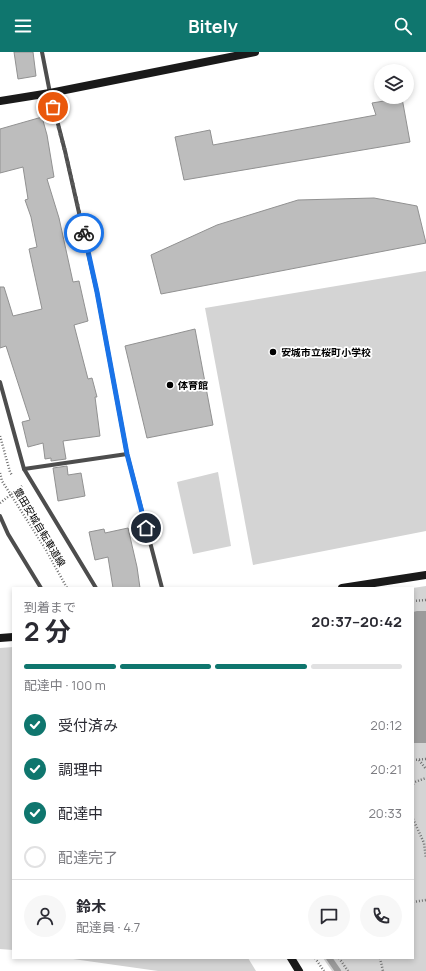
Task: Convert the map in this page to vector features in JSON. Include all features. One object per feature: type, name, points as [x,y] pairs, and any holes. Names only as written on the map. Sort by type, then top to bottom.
[{"type":"street","points":[[42,52],[50,93],[65,151],[97,292],[127,454],[162,587]]},
{"type":"street","points":[[0,101],[50,93],[255,52]]},
{"type":"street","points":[[0,382],[24,469],[95,587]]},
{"type":"street","points":[[24,469],[127,454]]},
{"type":"street","points":[[0,516],[8,534],[40,587]]},
{"type":"street","points":[[349,587],[426,576]]},
{"type":"street","points":[[0,638],[12,637]]},
{"type":"street","points":[[292,959],[299,971]]},
{"type":"path","name":"豊田安城自転車道線","points":[[0,473],[2,481],[45,548],[66,587]]},
{"type":"path","points":[[0,503],[30,480]]},
{"type":"path","points":[[414,601],[426,600]]},
{"type":"path","points":[[418,759],[426,769]]},
{"type":"path","points":[[414,760],[426,759]]},
{"type":"path","points":[[414,783],[426,778]]},
{"type":"path","points":[[414,821],[424,843],[426,858]]},
{"type":"path","points":[[414,902],[426,900]]},
{"type":"path","points":[[316,959],[324,971]]},
{"type":"path","points":[[340,959],[348,971]]},
{"type":"path","points":[[380,959],[384,971]]},
{"type":"shaded area","points":[[426,271],[426,531],[253,565],[205,308]]},
{"type":"shaded area","points":[[218,472],[231,546],[193,554],[177,482]]},
{"type":"shaded area","points":[[426,586],[426,971],[332,971],[324,959],[414,959],[414,588]]},
{"type":"shaded area","points":[[426,611],[426,743],[414,743],[414,612]]},
{"type":"shaded area","points":[[12,647],[12,950],[0,949],[0,648]]},
{"type":"shaded area","points":[[73,959],[249,959],[256,971],[158,971]]},
{"type":"building","points":[[14,52],[33,52],[36,76],[18,79]]},
{"type":"building","points":[[372,103],[403,104],[410,142],[184,180],[175,137],[210,130],[213,145],[376,115]]},
{"type":"building","points":[[42,117],[47,135],[54,177],[47,179],[59,218],[73,282],[79,281],[88,321],[74,325],[88,379],[92,378],[97,397],[95,397],[100,436],[63,441],[66,459],[51,461],[51,458],[45,459],[43,443],[28,447],[22,422],[30,420],[6,346],[0,348],[0,287],[4,287],[13,316],[42,309],[29,249],[37,247],[31,217],[25,200],[28,199],[23,167],[0,173],[0,129]]},
{"type":"building","points":[[374,198],[417,206],[426,243],[161,294],[151,255],[217,225],[298,200]]},
{"type":"building","name":"体育館","points":[[195,329],[213,425],[147,438],[125,346]]},
{"type":"building","points":[[67,466],[68,475],[81,473],[85,496],[58,501],[53,468]]},
{"type":"building","points":[[128,528],[140,587],[113,587],[108,557],[95,560],[89,532],[104,529],[105,533]]},
{"type":"waterway","points":[[330,959],[338,971]]},
{"type":"way so far","points":[[53,107],[84,233]]},
{"type":"place","name":"安城市立桜町小学校","points":[[273,352]]},
{"type":"place","name":"体育館","points":[[170,385]]},
{"type":"route","points":[[84,233],[97,292],[127,454],[146,528]]}]
